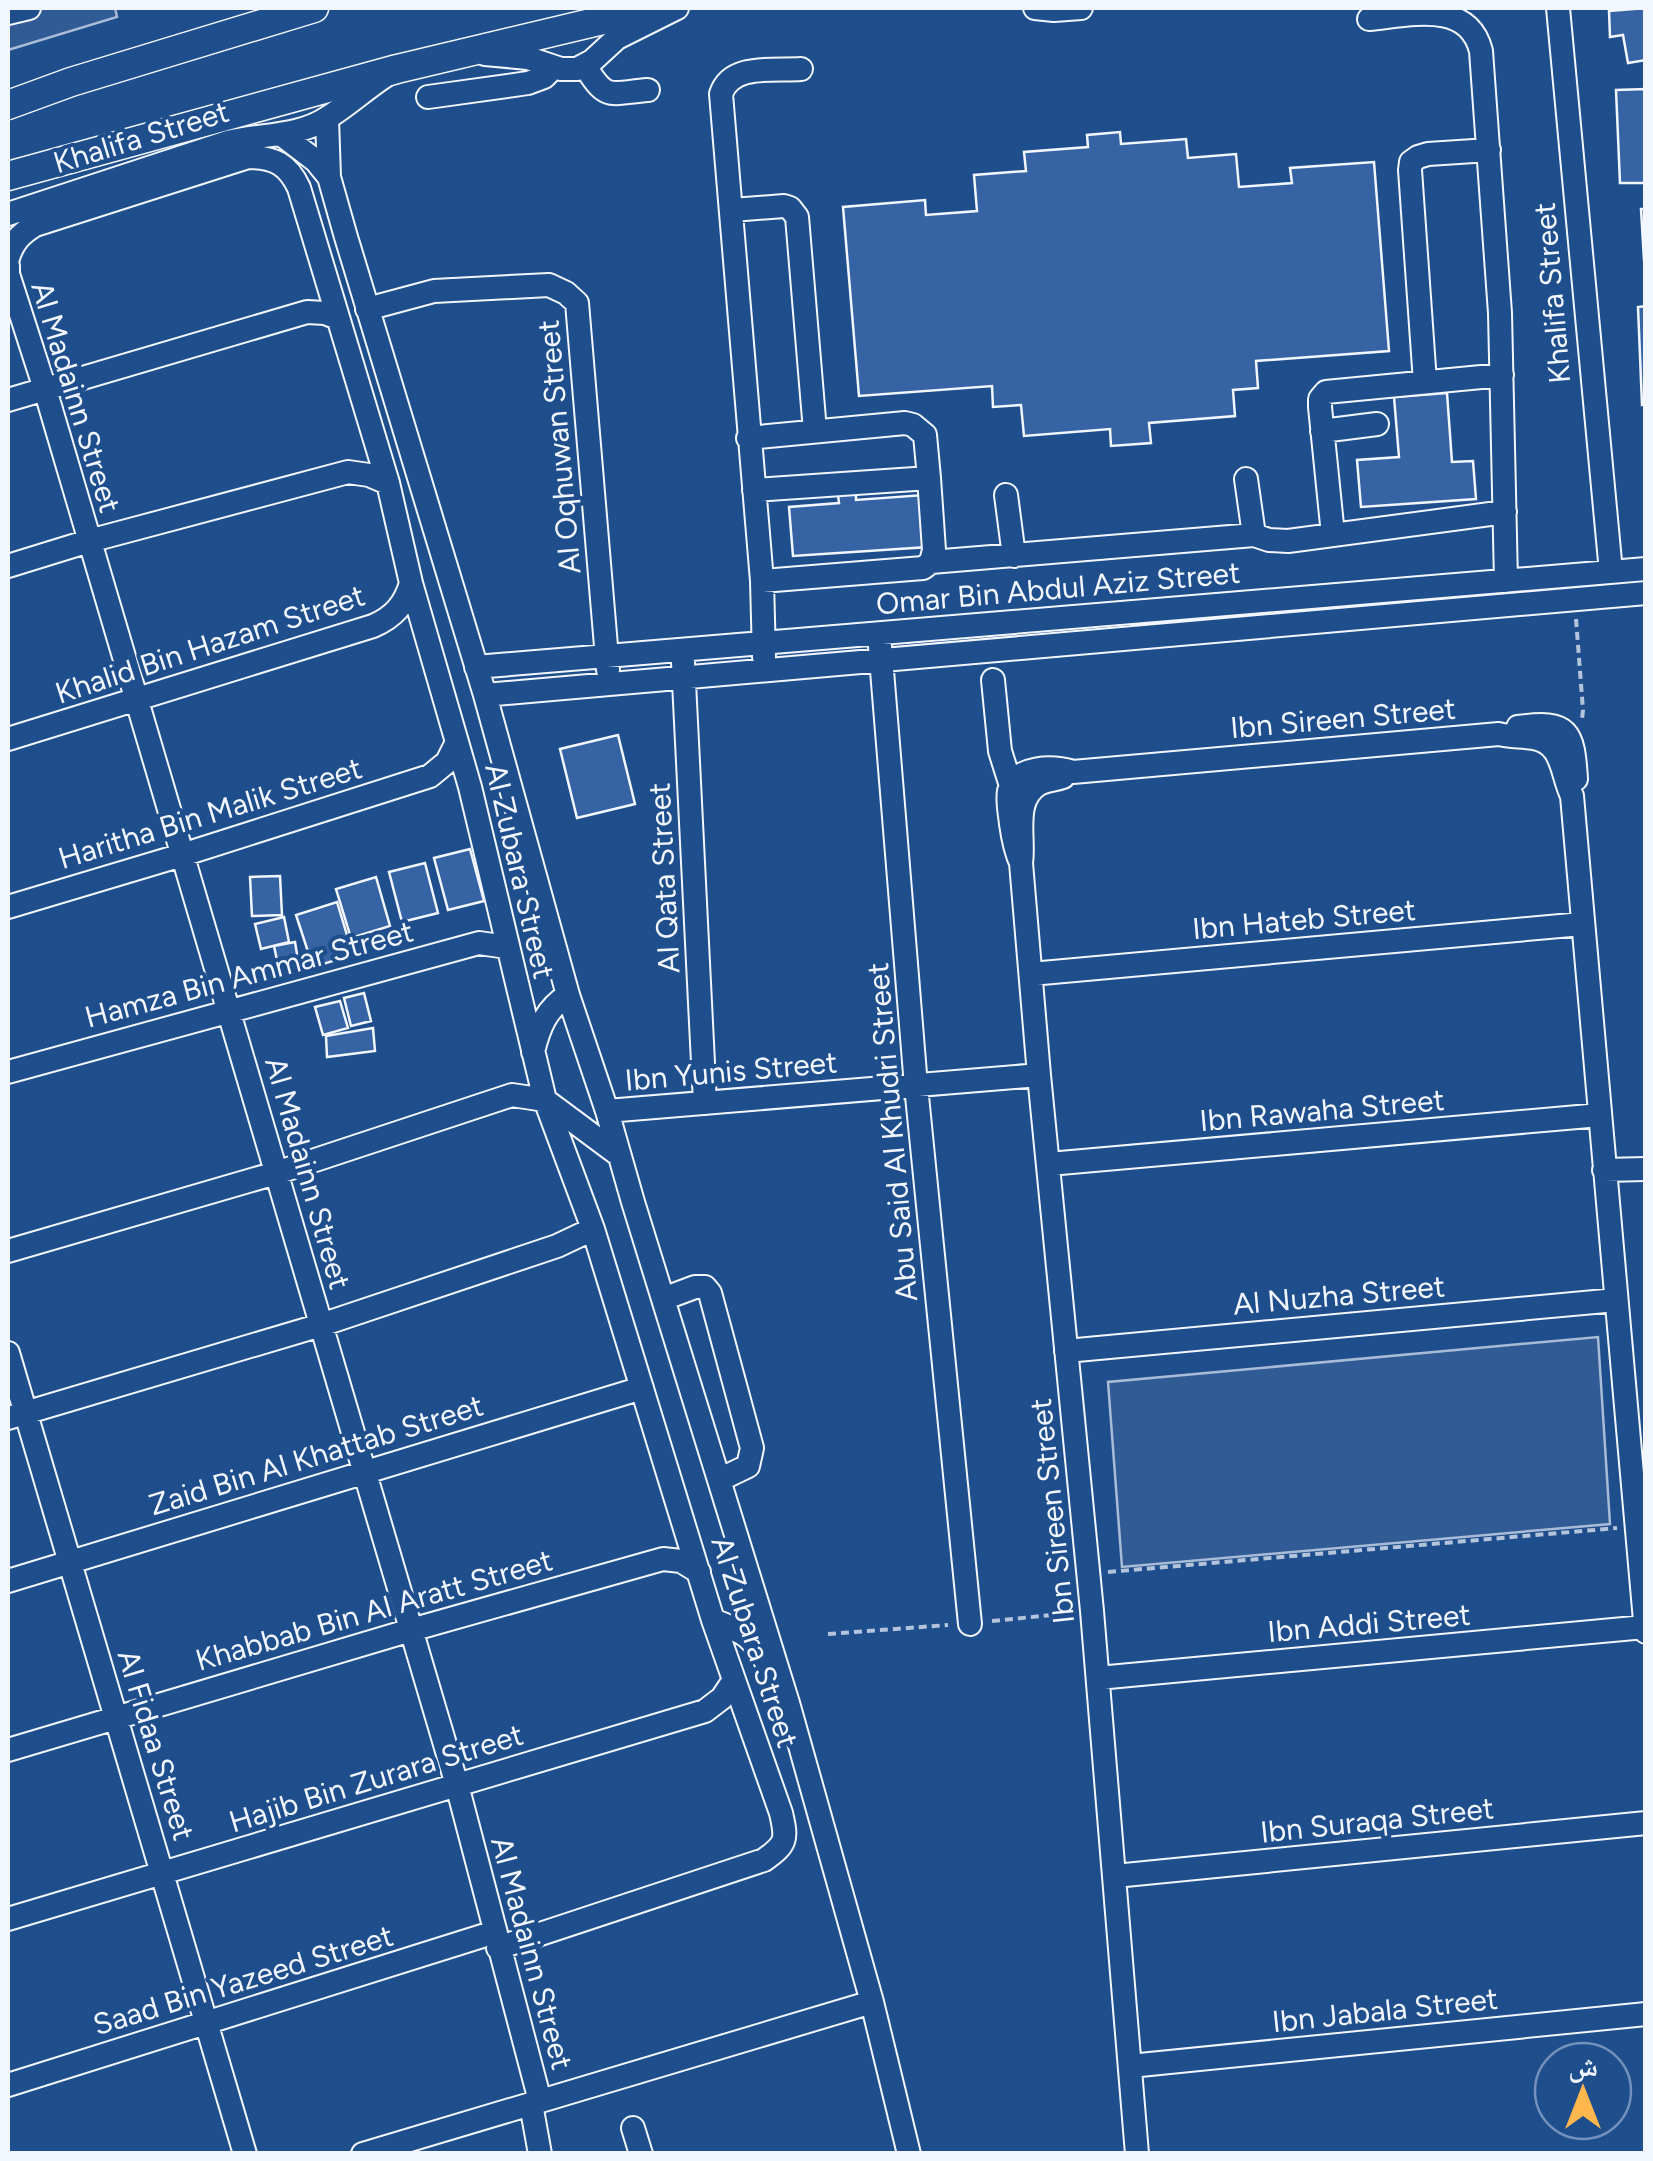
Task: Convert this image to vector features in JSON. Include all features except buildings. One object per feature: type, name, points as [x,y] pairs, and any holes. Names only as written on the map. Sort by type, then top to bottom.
[{"type":"main road","points":[[8,104],[314,8]]},
{"type":"main road","name":"Khalifa Street","points":[[8,179],[446,56],[654,8]]},
{"type":"street","points":[[8,13],[29,8]]},
{"type":"street","points":[[446,56],[528,58],[569,70],[585,66],[616,38],[677,8]]},
{"type":"street","points":[[1035,8],[1081,8]]},
{"type":"street","name":"Khalifa Street","points":[[1558,8],[1611,572]]},
{"type":"street","points":[[1369,19],[1444,13],[1464,21],[1473,30],[1481,51],[1500,314],[1506,581]]},
{"type":"street","points":[[585,66],[596,85],[607,92],[648,90]]},
{"type":"street","points":[[428,97],[528,83],[544,77],[554,67]]},
{"type":"street","name":"Khalifa Street","points":[[8,214],[228,142],[282,135],[327,119],[397,69]]},
{"type":"street","points":[[763,670],[762,581],[721,94],[724,84],[740,72],[802,69]]},
{"type":"street","points":[[8,96],[71,82]]},
{"type":"street","name":"Al Zubara Street","points":[[327,119],[330,177],[367,308],[485,695],[568,995],[788,1703],[872,2002],[909,2154]]},
{"type":"street","points":[[282,135],[330,177]]},
{"type":"street","points":[[1425,382],[1411,162],[1428,154],[1489,150]]},
{"type":"street","name":"Al Zubara Street","points":[[9,256],[21,234],[35,225],[248,156],[278,160],[293,174],[388,484],[411,583],[470,787],[545,1100],[593,1229],[713,1620],[786,1835],[780,1849],[764,1860]]},
{"type":"street","points":[[732,210],[784,206],[797,216],[816,431]]},
{"type":"street","name":"Al Madainn Street","points":[[9,256],[8,274],[457,1785],[535,2102],[540,2154]]},
{"type":"street","name":"Al Oqhuwan Street","points":[[367,308],[434,291],[549,285],[577,303],[608,684]]},
{"type":"street","points":[[8,400],[307,312],[338,318]]},
{"type":"street","points":[[1333,536],[1320,399],[1326,392],[1502,375]]},
{"type":"street","points":[[1322,431],[1377,424]]},
{"type":"street","points":[[748,438],[913,425],[925,435],[934,550],[931,562]]},
{"type":"street","points":[[348,472],[365,456],[374,435]]},
{"type":"street","points":[[8,566],[348,472],[369,475],[388,484]]},
{"type":"street","points":[[754,490],[930,478]]},
{"type":"street","points":[[1246,478],[1254,534]]},
{"type":"street","points":[[1006,495],[1014,556]]},
{"type":"street","points":[[762,581],[911,570],[931,562],[1254,534],[1288,542],[1504,512]]},
{"type":"street","name":"Omar Bin Abdul Aziz Street","points":[[476,667],[1646,569]]},
{"type":"street","name":"Khalid Bin Hazam Street","points":[[8,740],[373,626],[402,605],[411,583]]},
{"type":"street","name":"Omar Bin Abdul Aziz Street","points":[[485,695],[1646,593]]},
{"type":"street","name":"Abu Said Al Khudri Street","points":[[879,634],[916,1086],[970,1624]]},
{"type":"street","name":"Al Qata Street","points":[[682,650],[705,1103]]},
{"type":"street","points":[[993,680],[1002,765],[1011,786]]},
{"type":"street","name":"Ibn Sireen Street","points":[[1499,734],[1548,724],[1561,729],[1573,745],[1576,784],[1572,796]]},
{"type":"street","name":"Ibn Sireen Street","points":[[1137,2154],[1116,1876],[1022,863],[1022,807],[1028,793],[1039,784],[1073,772],[1499,734],[1537,738],[1554,748],[1572,796],[1645,1630]]},
{"type":"street","points":[[430,776],[447,762],[457,742]]},
{"type":"street","name":"Ibn Sireen Street","points":[[1022,863],[1012,833],[1008,800],[1011,786],[1032,771],[1073,772]]},
{"type":"street","points":[[430,776],[451,778],[470,787]]},
{"type":"street","name":"Haritha Bin Malik Street","points":[[8,907],[430,776]]},
{"type":"street","name":"Ibn Hateb Street","points":[[1031,974],[1582,924]]},
{"type":"street","name":"Hamza Bin Ammar Street","points":[[8,1072],[478,942],[507,948]]},
{"type":"street","points":[[512,1095],[526,1076],[546,1016],[568,995]]},
{"type":"street","name":"Ibn Yunis Street","points":[[607,1111],[1039,1075]]},
{"type":"street","points":[[8,1251],[276,1173],[512,1095],[545,1100],[619,1155]]},
{"type":"street","name":"Ibn Rawaha Street","points":[[1050,1164],[1600,1115]]},
{"type":"street","points":[[1604,1170],[1646,1169]]},
{"type":"street","points":[[16,1416],[321,1326],[557,1246],[593,1229]]},
{"type":"street","points":[[663,1299],[695,1288],[705,1287],[710,1293],[752,1448],[748,1466],[719,1480]]},
{"type":"street","name":"Al Nuzha Street","points":[[1066,1351],[1616,1300]]},
{"type":"street","name":"Al Fidaa Street","points":[[8,1353],[16,1416],[70,1562],[245,2154]]},
{"type":"street","name":"Zaid Bin Al Khattab Street","points":[[8,1581],[642,1388]]},
{"type":"street","name":"Khabbab Bin Al Aratt Street","points":[[8,1750],[663,1558],[680,1561],[699,1572]]},
{"type":"street","points":[[713,1620],[744,1632],[788,1703]]},
{"type":"street","name":"Ibn Addi Street","points":[[1098,1678],[1645,1630]]},
{"type":"street","points":[[705,1711],[722,1698],[734,1680]]},
{"type":"street","name":"Hajib Bin Zurara Street","points":[[8,1919],[705,1711],[748,1721]]},
{"type":"street","name":"Ibn Suraqa Street","points":[[1116,1876],[1646,1823]]},
{"type":"street","name":"Saad Bin Yazeed Street","points":[[8,2085],[764,1860]]},
{"type":"street","points":[[364,2154],[432,2144],[535,2102],[872,2002]]},
{"type":"street","name":"Ibn Jabala Street","points":[[1130,2066],[1646,2014]]},
{"type":"street","points":[[633,2128],[641,2154]]},
{"type":"path","points":[[1568,736],[1578,726],[1584,710],[1574,599]]},
{"type":"path","points":[[1088,1573],[1637,1526]]},
{"type":"shaded area","points":[[8,8],[115,8],[117,17],[8,50]]},
{"type":"shaded area","points":[[1598,1337],[1610,1524],[1122,1567],[1108,1382]]}]
